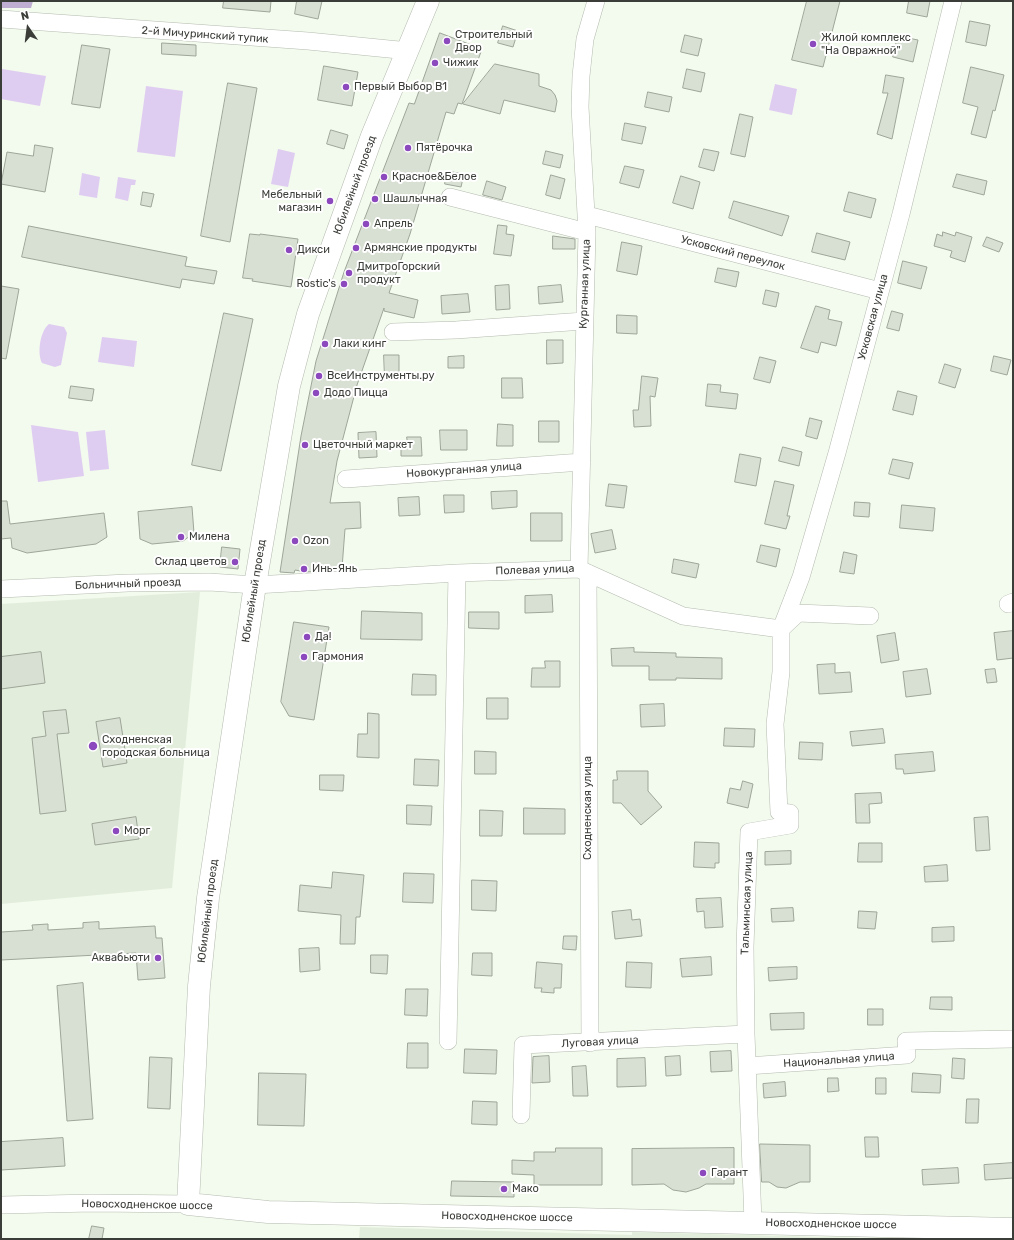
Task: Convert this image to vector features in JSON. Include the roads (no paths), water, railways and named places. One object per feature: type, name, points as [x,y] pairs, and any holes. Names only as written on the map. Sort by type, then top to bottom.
[{"type":"main road","name":"Юбилейный проезд","points":[[188,1204],[199,986],[207,905],[254,585],[289,386],[306,322],[372,136],[409,51],[428,1]]},
{"type":"main road","name":"Новосходненское шоссе","points":[[188,1204],[268,1212],[1013,1229]]},
{"type":"street","name":"Курганная улица","points":[[584,571],[582,462],[587,215],[580,107],[581,76],[585,39],[596,1]]},
{"type":"street","name":"Усковская улица","points":[[781,629],[801,577],[880,291],[953,1]]},
{"type":"street","name":"2-й Мичуринский тупик","points":[[1,19],[308,41],[409,51]]},
{"type":"street","points":[[450,197],[587,232]]},
{"type":"street","name":"Усковский переулок","points":[[587,215],[880,291]]},
{"type":"street","points":[[393,332],[456,330],[584,321]]},
{"type":"street","name":"Новокурганная улица","points":[[346,478],[582,462]]},
{"type":"street","name":"Полевая улица","points":[[254,585],[457,573],[584,571],[683,616],[781,629]]},
{"type":"street","name":"Сходненская улица","points":[[584,571],[590,1043]]},
{"type":"street","points":[[448,1041],[457,573]]},
{"type":"street","name":"Больничный проезд","points":[[1,589],[143,583],[209,582],[254,585]]},
{"type":"street","points":[[781,629],[798,613],[870,616]]},
{"type":"street","name":"Тальминская улица","points":[[752,1222],[746,1034],[745,947],[749,832],[790,825],[790,813],[779,812],[775,724],[781,672],[781,629]]},
{"type":"street","name":"Луговая улица","points":[[521,1115],[523,1045],[590,1043],[746,1034]]},
{"type":"street","name":"Национальная улица","points":[[747,1066],[907,1055],[906,1041],[1013,1039]]},
{"type":"street","name":"Новосходненское шоссе","points":[[1,1205],[188,1204]]},
{"type":"place","name":"Строительный Двор","points":[[447,41]]},
{"type":"place","name":"Жилой комплекс \"На Овражной\"","points":[[813,44]]},
{"type":"place","name":"Чижик","points":[[435,63]]},
{"type":"place","name":"Первый Выбор В1","points":[[346,87]]},
{"type":"place","name":"Пятёрочка","points":[[408,148]]},
{"type":"place","name":"Красное&Белое","points":[[384,177]]},
{"type":"place","name":"Шашлычная","points":[[375,199]]},
{"type":"place","name":"Мебельный магазин","points":[[330,201]]},
{"type":"place","name":"Апрель","points":[[366,224]]},
{"type":"place","name":"Армянские продукты","points":[[356,248]]},
{"type":"place","name":"Дикси","points":[[289,250]]},
{"type":"place","name":"ДмитроГорский продукт","points":[[349,273]]},
{"type":"place","name":"Rostic's","points":[[344,284]]},
{"type":"place","name":"Лаки кинг","points":[[325,344]]},
{"type":"place","name":"ВсеИнструменты.ру","points":[[319,376]]},
{"type":"place","name":"Додо Пицца","points":[[316,393]]},
{"type":"place","name":"Цветочный маркет","points":[[305,445]]},
{"type":"place","name":"Милена","points":[[181,537]]},
{"type":"place","name":"Ozon","points":[[295,541]]},
{"type":"place","name":"Склад цветов","points":[[235,562]]},
{"type":"place","name":"Инь-Янь","points":[[304,569]]},
{"type":"place","name":"Да!","points":[[307,637]]},
{"type":"place","name":"Гармония","points":[[304,657]]},
{"type":"place","name":"Сходненская городская больница","points":[[93,746]]},
{"type":"place","name":"Морг","points":[[116,831]]},
{"type":"place","name":"Аквабьюти","points":[[158,958]]},
{"type":"place","name":"Гарант","points":[[703,1173]]},
{"type":"place","name":"Мако","points":[[504,1189]]}]
